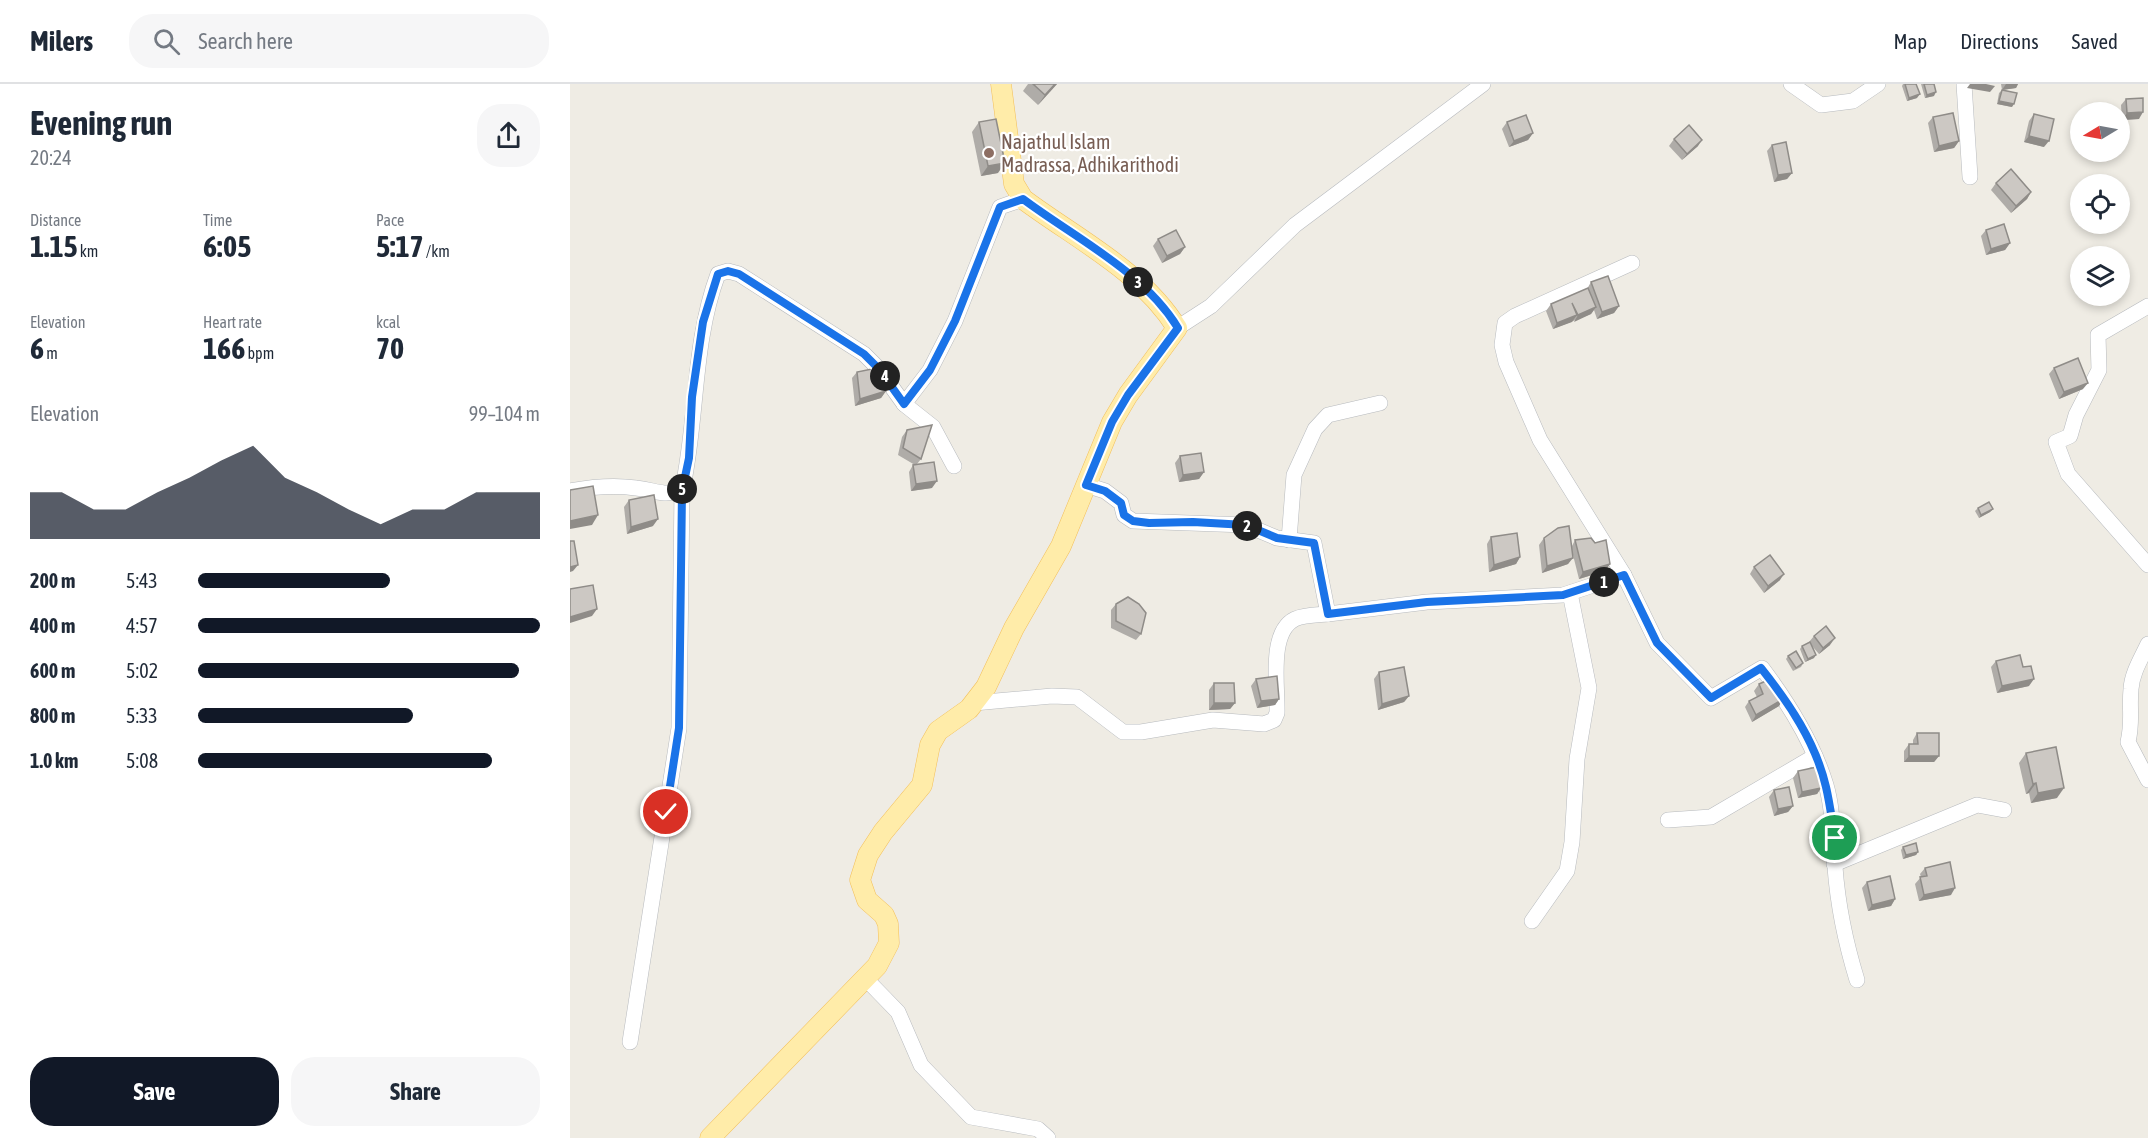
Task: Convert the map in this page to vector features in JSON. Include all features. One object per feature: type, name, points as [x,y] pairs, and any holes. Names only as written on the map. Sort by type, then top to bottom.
[{"type":"main road","points":[[710,1138],[877,966],[889,943],[888,924],[884,915],[867,900],[860,880],[868,855],[883,831],[922,785],[930,745],[938,731],[974,703],[986,687],[1014,628],[1061,546],[1112,422],[1128,395],[1178,328],[1166,308],[1130,275],[1023,199],[1014,184],[1002,84]]},
{"type":"street","points":[[1178,328],[1211,306],[1296,225],[1483,84]]},
{"type":"street","points":[[1791,84],[1821,105],[1853,101],[1878,84]]},
{"type":"street","points":[[1964,84],[1970,177]]},
{"type":"street","points":[[904,404],[930,370],[955,321],[1000,207],[1023,199]]},
{"type":"street","points":[[1632,263],[1515,316],[1505,323],[1502,345],[1506,362],[1540,440],[1624,575],[1657,643],[1711,698],[1761,668],[1787,701],[1815,756],[1830,807],[1835,838],[1834,864],[1841,927],[1857,980]]},
{"type":"street","points":[[630,1042],[679,728],[682,491],[689,458],[692,397],[703,322],[718,274],[728,271],[739,274],[864,354],[879,369],[904,404],[933,427],[954,466]]},
{"type":"street","points":[[2148,306],[2098,335],[2099,370],[2076,415],[2070,436],[2056,442],[2068,474],[2148,566]]},
{"type":"street","points":[[1289,540],[1294,475],[1315,429],[1328,415],[1380,403]]},
{"type":"street","points":[[1086,485],[1105,491],[1121,503],[1124,515],[1133,521],[1246,525],[1289,540],[1314,543],[1328,614]]},
{"type":"street","points":[[570,491],[591,487],[637,488],[662,495],[682,491]]},
{"type":"street","points":[[974,703],[1052,696],[1077,697],[1123,732],[1141,732],[1213,720],[1264,724],[1274,720],[1277,713],[1278,646],[1282,632],[1298,618],[1427,602],[1570,593],[1624,575]]},
{"type":"street","points":[[1532,921],[1567,871],[1572,842],[1577,759],[1589,688],[1570,593]]},
{"type":"street","points":[[2148,644],[2135,670],[2131,690],[2132,723],[2128,741],[2148,780]]},
{"type":"street","points":[[1668,820],[1711,817],[1815,756]]},
{"type":"street","points":[[1834,864],[1977,805],[2004,810]]},
{"type":"street","points":[[865,978],[898,1012],[921,1065],[971,1117],[1038,1129],[1048,1138]]},
{"type":"building","points":[[1033,84],[1055,84],[1045,95]]},
{"type":"building","points":[[1905,84],[1916,84],[1920,94],[1909,98]]},
{"type":"building","points":[[1924,84],[1934,84],[1936,92],[1927,95]]},
{"type":"building","points":[[2002,90],[2017,93],[2014,104],[1999,101]]},
{"type":"building","points":[[2143,98],[2143,112],[2130,113],[2130,102],[2126,102],[2126,99]]},
{"type":"building","points":[[1953,113],[1959,141],[1939,146],[1933,117]]},
{"type":"building","points":[[2034,114],[2054,119],[2049,141],[2029,136]]},
{"type":"building","points":[[1526,115],[1533,133],[1514,141],[1507,122]]},
{"type":"building","points":[[996,119],[1005,163],[988,166],[979,122]]},
{"type":"building","points":[[1689,125],[1702,140],[1687,154],[1674,139]]},
{"type":"building","points":[[1786,142],[1792,173],[1778,175],[1772,145]]},
{"type":"building","points":[[2011,169],[2031,192],[2016,206],[1996,183]]},
{"type":"building","points":[[2004,224],[2010,243],[1991,249],[1986,230]]},
{"type":"building","points":[[1176,230],[1185,247],[1167,256],[1158,239]]},
{"type":"building","points":[[1608,276],[1619,306],[1602,312],[1591,282]]},
{"type":"building","points":[[1588,288],[1596,307],[1578,315],[1572,303],[1577,315],[1557,323],[1551,304]]},
{"type":"building","points":[[2078,358],[2088,383],[2064,392],[2054,368]]},
{"type":"building","points":[[882,367],[886,391],[860,399],[857,372]]},
{"type":"building","points":[[932,425],[921,459],[903,448],[907,430]]},
{"type":"building","points":[[1201,453],[1204,472],[1183,475],[1180,456]]},
{"type":"building","points":[[934,462],[937,481],[916,484],[913,465]]},
{"type":"building","points":[[593,486],[598,515],[570,521],[570,490]]},
{"type":"building","points":[[654,495],[658,519],[631,527],[629,500]]},
{"type":"building","points":[[1989,502],[1993,509],[1981,515],[1978,508]]},
{"type":"building","points":[[1569,526],[1573,558],[1547,566],[1544,538],[1558,528]]},
{"type":"building","points":[[1517,533],[1520,557],[1494,565],[1491,537]]},
{"type":"building","points":[[1591,538],[1595,543],[1606,540],[1610,564],[1583,572],[1575,540]]},
{"type":"building","points":[[570,541],[574,541],[578,565],[570,567]]},
{"type":"building","points":[[1770,555],[1784,574],[1768,586],[1754,567]]},
{"type":"building","points":[[593,585],[597,609],[570,617],[570,589]]},
{"type":"building","points":[[1128,597],[1139,604],[1146,613],[1141,634],[1116,621],[1116,604]]},
{"type":"building","points":[[1826,626],[1835,638],[1823,648],[1814,636]]},
{"type":"building","points":[[1810,642],[1816,655],[1808,659],[1802,646]]},
{"type":"building","points":[[1796,651],[1803,663],[1796,668],[1788,656]]},
{"type":"building","points":[[2020,655],[2023,667],[2031,666],[2034,679],[2002,686],[1996,661]]},
{"type":"building","points":[[1404,667],[1409,696],[1382,704],[1379,672]]},
{"type":"building","points":[[1277,676],[1279,699],[1261,701],[1256,679]]},
{"type":"building","points":[[1773,678],[1783,699],[1756,715],[1749,701],[1763,694],[1759,684]]},
{"type":"building","points":[[1214,683],[1234,683],[1235,703],[1214,703]]},
{"type":"building","points":[[1917,733],[1939,733],[1939,756],[1909,756],[1909,744],[1918,744]]},
{"type":"building","points":[[2056,747],[2064,788],[2038,793],[2036,783],[2033,784],[2026,753]]},
{"type":"building","points":[[1817,767],[1821,788],[1802,792],[1798,771]]},
{"type":"building","points":[[1789,787],[1793,806],[1778,809],[1774,790]]},
{"type":"building","points":[[1916,843],[1918,852],[1906,855],[1903,847]]},
{"type":"building","points":[[1950,862],[1955,888],[1924,895],[1920,877],[1927,876],[1925,868]]},
{"type":"building","points":[[1890,876],[1895,899],[1872,905],[1867,882]]},
{"type":"place","name":"Najathul Islam Madrassa, Adhikarithodi","points":[[989,153]]},
{"type":"route","points":[[666,812],[679,728],[682,491],[689,458],[692,397],[699,362],[703,322],[718,274],[728,271],[739,274],[864,354],[894,387],[904,404],[930,370],[955,321],[1000,207],[1023,199],[1130,275],[1166,308],[1178,328],[1128,395],[1112,422],[1086,485],[1105,491],[1121,503],[1124,515],[1133,521],[1149,523],[1193,522],[1246,525],[1277,538],[1314,543],[1328,614],[1427,602],[1563,595],[1624,575],[1657,643],[1679,668],[1711,698],[1761,668],[1787,701],[1815,756],[1826,787],[1835,838]]}]
